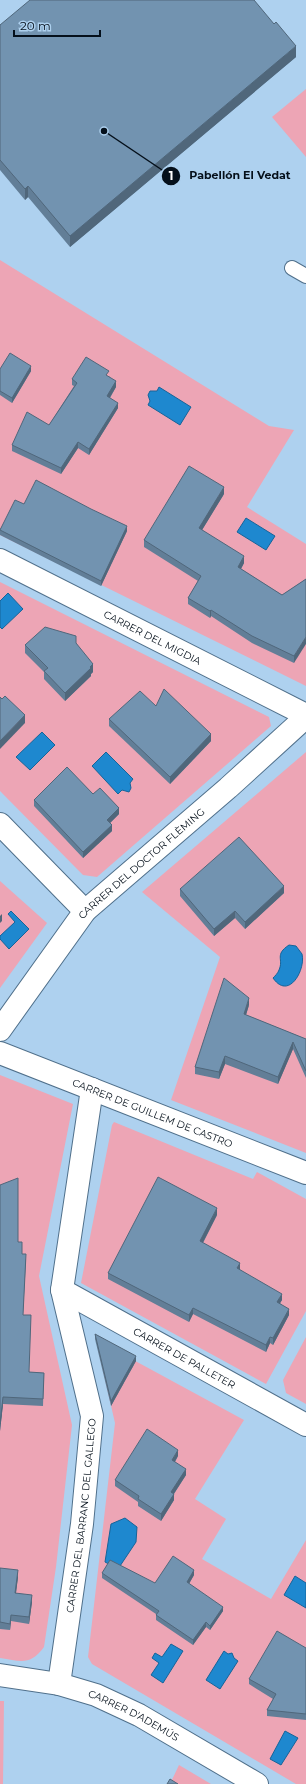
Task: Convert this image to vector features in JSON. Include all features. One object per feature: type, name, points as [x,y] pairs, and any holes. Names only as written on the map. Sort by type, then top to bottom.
[{"type":"street","name":"CARRER DEL MIGDIA","points":[[0,560],[306,716]]},
{"type":"street","name":"CARRER DEL DOCTOR FLÈMING","points":[[0,1030],[84,911],[222,793],[306,716]]},
{"type":"street","points":[[0,824],[84,911]]},
{"type":"street","name":"CARRER DE GUILLEM DE CASTRO","points":[[0,1053],[306,1173]]},
{"type":"street","name":"CARRER DEL BARRANC DEL GALLEGO","points":[[59,1684],[82,1524],[92,1416],[62,1290],[92,1089]]},
{"type":"street","name":"CARRER DE PALLETER","points":[[62,1290],[306,1425]]},
{"type":"street","name":"CARRER D'ADEMÚS","points":[[0,1675],[59,1684],[96,1695],[139,1715],[257,1784]]},
{"type":"lane","points":[[292,268],[306,276]]},
{"type":"shaded area","points":[[306,89],[306,157],[272,117]]},
{"type":"shaded area","points":[[0,260],[269,426],[294,430],[247,507],[306,544],[306,686],[0,535]]},
{"type":"shaded area","points":[[0,582],[269,717],[271,726],[97,877],[83,875],[0,791]]},
{"type":"shaded area","points":[[306,752],[306,1153],[171,1100],[220,957],[142,892]]},
{"type":"shaded area","points":[[0,881],[47,923],[0,988]]},
{"type":"shaded area","points":[[0,1075],[73,1104],[39,1276],[72,1425],[56,1567],[44,1647],[34,1657],[25,1661],[0,1658]]},
{"type":"shaded area","points":[[114,1122],[253,1179],[257,1172],[306,1199],[306,1311],[266,1384],[81,1283],[112,1125]]},
{"type":"shaded area","points":[[306,1337],[306,1404],[286,1393],[283,1380]]},
{"type":"shaded area","points":[[104,1344],[244,1420],[195,1499],[226,1519],[202,1559],[271,1599],[306,1540],[306,1784],[296,1784],[92,1664],[88,1657],[115,1423],[98,1349]]},
{"type":"shaded area","points":[[0,1701],[4,1701],[3,1784],[0,1784]]},
{"type":"shaded area","points":[[179,1765],[211,1784],[170,1784]]},
{"type":"water","points":[[159,387],[191,407],[180,425],[148,405],[150,401],[148,395],[150,391],[157,391]]},
{"type":"water","points":[[246,518],[275,536],[266,550],[237,532]]},
{"type":"water","points":[[8,593],[23,609],[2,629],[0,627],[0,601]]},
{"type":"water","points":[[42,732],[55,745],[30,770],[16,757]]},
{"type":"water","points":[[106,752],[133,779],[130,783],[131,788],[129,792],[122,790],[118,794],[92,766]]},
{"type":"water","points":[[11,911],[29,929],[9,949],[0,939],[0,936],[15,922],[8,914]]},
{"type":"water","points":[[289,945],[296,946],[302,954],[303,960],[299,974],[295,980],[285,986],[279,984],[273,978],[279,970],[281,954],[284,948]]},
{"type":"water","points":[[125,1518],[137,1527],[136,1542],[118,1569],[105,1562],[111,1524]]},
{"type":"water","points":[[295,1576],[306,1583],[306,1608],[284,1595]]},
{"type":"water","points":[[171,1644],[183,1651],[163,1683],[151,1675],[159,1663],[152,1658],[155,1653],[162,1657]]},
{"type":"water","points":[[224,1651],[228,1654],[232,1653],[234,1658],[238,1661],[220,1689],[206,1680]]},
{"type":"water","points":[[285,1731],[298,1738],[281,1765],[270,1759]]},
{"type":"building","points":[[30,0],[254,0],[274,24],[276,22],[296,46],[70,236],[28,186],[25,189],[0,160],[0,25]]},
{"type":"building","points":[[10,353],[31,366],[12,398],[0,391],[0,369]]},
{"type":"building","points":[[86,357],[109,371],[106,375],[116,381],[107,396],[118,403],[89,449],[78,442],[61,468],[12,445],[27,412],[49,425],[77,383],[72,379]]},
{"type":"building","points":[[189,466],[224,487],[199,528],[244,556],[238,567],[282,595],[306,579],[306,637],[294,656],[252,636],[211,610],[210,611],[188,598],[201,576],[144,540]]},
{"type":"building","points":[[36,480],[127,526],[101,581],[0,530],[15,500],[24,504]]},
{"type":"building","points":[[45,627],[76,636],[76,643],[93,664],[90,667],[91,668],[65,693],[44,671],[48,668],[25,645]]},
{"type":"building","points":[[164,689],[211,734],[170,777],[109,719],[140,691],[156,706]]},
{"type":"building","points":[[5,696],[25,715],[0,741],[0,697],[2,699]]},
{"type":"building","points":[[67,767],[93,794],[100,788],[119,808],[107,820],[112,825],[83,852],[34,800]]},
{"type":"building","points":[[239,837],[284,886],[245,922],[235,911],[214,929],[180,889]]},
{"type":"building","points":[[224,978],[249,998],[244,1014],[306,1039],[306,1071],[293,1042],[278,1077],[225,1056],[219,1072],[195,1067]]},
{"type":"building","points":[[158,1177],[217,1208],[200,1241],[240,1263],[237,1268],[282,1294],[277,1302],[289,1309],[273,1338],[270,1337],[266,1345],[193,1308],[189,1315],[108,1273]]},
{"type":"building","points":[[18,1178],[18,1242],[22,1242],[22,1254],[26,1254],[23,1315],[31,1315],[29,1372],[44,1373],[43,1399],[3,1397],[0,1424],[0,1185]]},
{"type":"building","points":[[95,1334],[136,1356],[111,1401]]},
{"type":"building","points":[[147,1429],[178,1450],[172,1460],[186,1469],[171,1492],[174,1494],[161,1514],[138,1499],[139,1496],[115,1480]]},
{"type":"building","points":[[173,1556],[194,1570],[187,1582],[223,1607],[210,1626],[206,1622],[193,1640],[156,1615],[159,1611],[102,1573],[110,1560],[155,1583]]},
{"type":"building","points":[[0,1568],[18,1570],[15,1593],[32,1595],[29,1617],[11,1615],[10,1624],[0,1622]]},
{"type":"building","points":[[277,1631],[306,1648],[306,1714],[267,1710],[276,1694],[249,1679]]},
{"type":"building","points":[[170,1779],[178,1784],[167,1784]]},
{"type":"place","name":"Pabellón El Vedat","points":[[104,131]]}]
